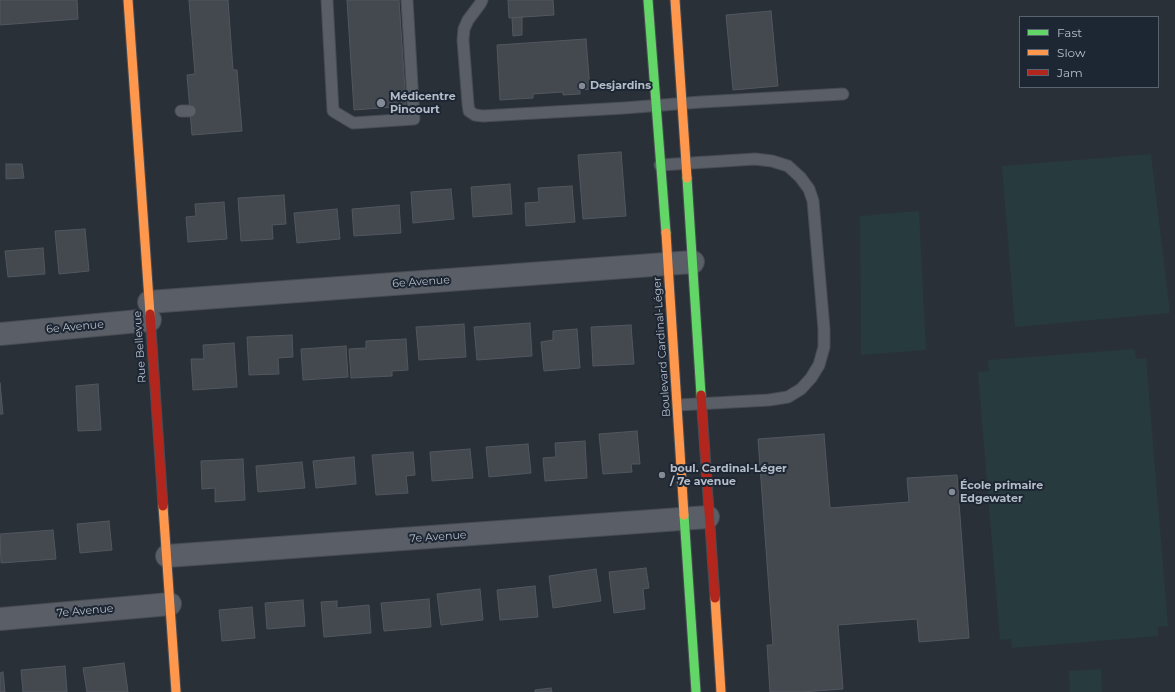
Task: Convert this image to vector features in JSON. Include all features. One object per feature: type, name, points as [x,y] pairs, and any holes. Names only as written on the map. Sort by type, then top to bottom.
[{"type":"street","name":"Rue Bellevue","points":[[128,0],[176,692]]},
{"type":"street","name":"Boulevard Cardinal-Léger","points":[[648,0],[678,405],[696,692]]},
{"type":"street","points":[[675,0],[693,262],[708,517],[721,692]]},
{"type":"street","name":"6e Avenue","points":[[0,334],[149,311],[693,262]]},
{"type":"street","name":"7e Avenue","points":[[167,556],[708,517]]},
{"type":"street","name":"7e Avenue","points":[[0,619],[170,604]]},
{"type":"lane","points":[[327,0],[333,110],[353,123],[414,118],[407,0]]},
{"type":"lane","points":[[482,0],[468,20],[464,29],[463,40],[468,104],[469,110],[475,114],[483,116],[843,94]]},
{"type":"lane","points":[[660,165],[760,160],[772,161],[788,166],[800,177],[814,201],[824,329],[824,348],[819,365],[811,378],[801,389],[788,397],[769,400],[678,405]]},
{"type":"green space","points":[[1151,154],[1170,313],[1015,327],[1002,166]]},
{"type":"green space","points":[[919,211],[926,350],[861,355],[860,216]]},
{"type":"green space","points":[[1135,349],[1136,359],[1146,358],[1168,626],[1158,627],[1158,636],[1012,648],[1011,639],[1000,640],[978,372],[989,371],[988,360]]},
{"type":"green space","points":[[1101,669],[1102,692],[1070,692],[1069,671]]},
{"type":"building","points":[[0,0],[77,0],[78,19],[0,25]]},
{"type":"building","points":[[189,0],[228,0],[233,70],[237,70],[242,131],[192,135],[187,75],[195,74]]},
{"type":"building","points":[[347,0],[399,0],[406,106],[354,110]]},
{"type":"building","points":[[508,0],[553,0],[554,15],[509,18]]},
{"type":"building","points":[[771,11],[778,86],[733,90],[726,15]]},
{"type":"building","points":[[522,17],[522,35],[513,36],[512,18]]},
{"type":"building","points":[[586,39],[590,89],[580,90],[580,94],[563,95],[563,92],[533,94],[533,98],[500,100],[497,45]]},
{"type":"building","points":[[621,152],[626,216],[583,219],[578,155]]},
{"type":"building","points":[[6,164],[22,164],[24,178],[6,179]]},
{"type":"building","points":[[510,184],[512,214],[473,217],[471,187]]},
{"type":"building","points":[[572,186],[575,222],[526,226],[525,203],[539,202],[538,188]]},
{"type":"building","points":[[451,189],[454,219],[413,223],[411,192]]},
{"type":"building","points":[[284,195],[286,224],[272,225],[273,239],[241,241],[238,198]]},
{"type":"building","points":[[224,202],[227,239],[188,242],[186,217],[196,216],[195,204]]},
{"type":"building","points":[[399,205],[401,233],[354,236],[352,209]]},
{"type":"building","points":[[337,209],[340,239],[297,243],[294,213]]},
{"type":"building","points":[[85,229],[89,271],[59,274],[55,231]]},
{"type":"building","points":[[43,248],[45,274],[8,277],[5,251]]},
{"type":"building","points":[[530,323],[532,356],[477,360],[474,327]]},
{"type":"building","points":[[464,324],[466,357],[419,360],[416,327]]},
{"type":"building","points":[[631,325],[634,364],[593,366],[591,327]]},
{"type":"building","points":[[577,329],[580,368],[544,371],[541,342],[553,340],[553,331]]},
{"type":"building","points":[[292,335],[293,357],[278,358],[279,374],[249,375],[247,337]]},
{"type":"building","points":[[406,339],[408,370],[392,371],[392,376],[351,378],[349,349],[366,348],[366,341]]},
{"type":"building","points":[[234,343],[237,387],[193,390],[191,359],[204,359],[203,345]]},
{"type":"building","points":[[346,346],[348,377],[303,380],[301,349]]},
{"type":"building","points":[[0,383],[3,414],[0,414]]},
{"type":"building","points":[[98,384],[101,430],[78,431],[76,386]]},
{"type":"building","points":[[637,431],[640,464],[631,464],[632,472],[603,474],[599,434]]},
{"type":"building","points":[[824,434],[830,508],[909,502],[907,478],[957,475],[969,638],[919,642],[917,619],[838,625],[843,689],[802,692],[770,692],[767,645],[773,645],[758,439]]},
{"type":"building","points":[[585,441],[587,478],[545,481],[543,458],[556,457],[555,443]]},
{"type":"building","points":[[528,444],[531,473],[489,477],[486,447]]},
{"type":"building","points":[[470,449],[473,478],[432,481],[430,452]]},
{"type":"building","points":[[413,452],[415,475],[406,476],[408,493],[376,495],[372,455]]},
{"type":"building","points":[[354,457],[356,484],[316,488],[313,461]]},
{"type":"building","points":[[243,459],[245,500],[215,502],[215,488],[202,489],[201,461]]},
{"type":"building","points":[[302,462],[305,488],[258,492],[256,466]]},
{"type":"building","points":[[109,521],[112,550],[80,553],[77,524]]},
{"type":"building","points":[[53,530],[56,559],[1,563],[0,534]]},
{"type":"building","points":[[646,568],[649,588],[643,589],[645,609],[614,613],[609,572]]},
{"type":"building","points":[[596,569],[601,601],[553,608],[549,576]]},
{"type":"building","points":[[535,586],[538,617],[500,620],[497,590]]},
{"type":"building","points":[[480,589],[483,620],[441,625],[437,594]]},
{"type":"building","points":[[429,599],[431,627],[384,631],[381,603]]},
{"type":"building","points":[[303,600],[305,626],[267,629],[265,603]]},
{"type":"building","points":[[337,601],[337,608],[369,605],[371,633],[324,637],[321,602]]},
{"type":"building","points":[[252,607],[255,638],[222,641],[219,610]]},
{"type":"building","points":[[124,663],[128,692],[87,692],[83,668]]},
{"type":"building","points":[[65,666],[67,692],[23,692],[21,670]]},
{"type":"building","points":[[3,672],[5,692],[0,692],[0,673]]},
{"type":"building","points":[[551,688],[552,692],[535,692],[535,690]]},
{"type":"traffic: fast","points":[[648,0],[666,233]]},
{"type":"traffic: fast","points":[[687,178],[701,395]]},
{"type":"traffic: fast","points":[[684,515],[696,692]]},
{"type":"traffic: slow","points":[[128,0],[150,314]]},
{"type":"traffic: slow","points":[[675,0],[687,178]]},
{"type":"traffic: slow","points":[[666,233],[684,515]]},
{"type":"traffic: slow","points":[[163,506],[176,692]]},
{"type":"traffic: slow","points":[[715,598],[721,692]]},
{"type":"traffic: jam","points":[[150,314],[163,506]]},
{"type":"traffic: jam","points":[[701,395],[715,598]]},
{"type":"place","name":"Desjardins","points":[[582,86]]},
{"type":"place","name":"Médicentre Pincourt","points":[[381,103]]},
{"type":"place","name":"boul. Cardinal-Léger / 7e avenue","points":[[662,475]]},
{"type":"place","name":"École primaire Edgewater","points":[[952,492]]}]
